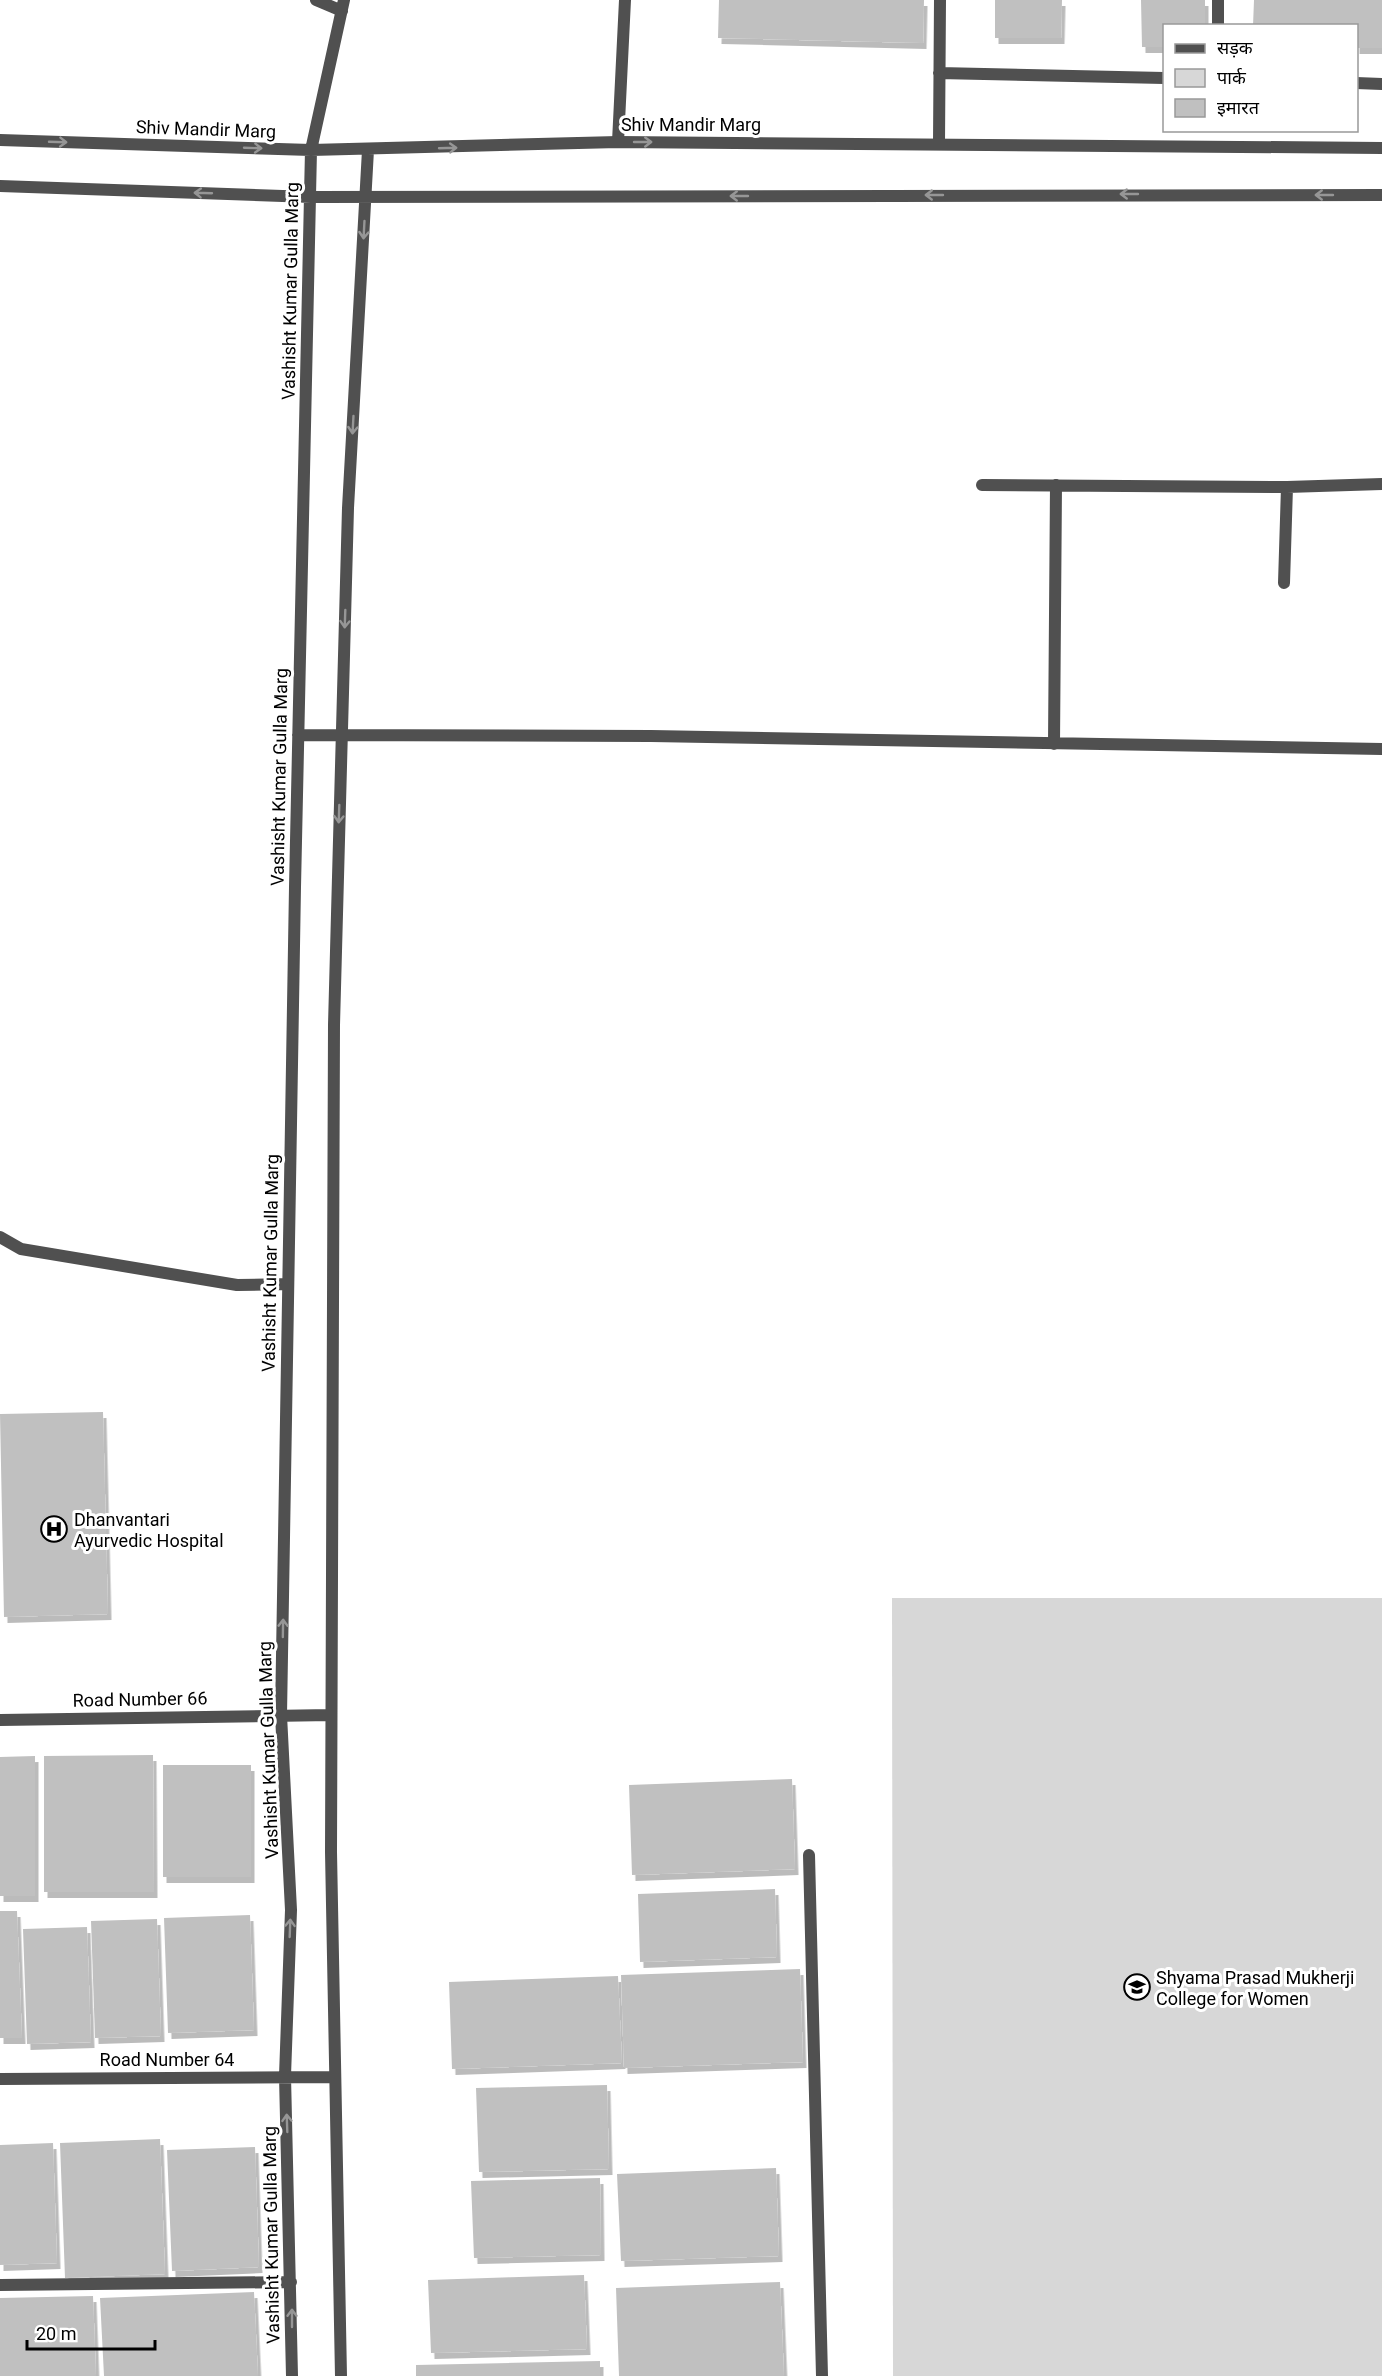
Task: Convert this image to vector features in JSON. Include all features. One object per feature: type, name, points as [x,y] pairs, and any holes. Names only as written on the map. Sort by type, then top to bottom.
[{"type":"street","points":[[316,0],[343,5]]},
{"type":"street","points":[[618,142],[625,0]]},
{"type":"street","points":[[939,143],[940,0]]},
{"type":"street","points":[[1218,0],[1218,24]]},
{"type":"street","name":"Vashisht Kumar Gulla Marg","points":[[292,2376],[285,2076],[291,1910],[282,1715],[298,735],[311,150],[343,5]]},
{"type":"street","points":[[939,73],[1163,78]]},
{"type":"street","points":[[1358,83],[1382,84]]},
{"type":"street","name":"Shiv Mandir Marg","points":[[0,140],[311,150],[618,142],[1382,148]]},
{"type":"street","points":[[341,2376],[331,1715],[334,1048],[348,508],[368,150]]},
{"type":"street","points":[[0,186],[366,198],[1382,195]]},
{"type":"street","points":[[982,484],[1287,487],[1382,484]]},
{"type":"street","points":[[1054,744],[1056,485]]},
{"type":"street","points":[[1284,584],[1287,487]]},
{"type":"street","points":[[298,735],[651,736],[1382,749]]},
{"type":"street","points":[[0,1237],[21,1249],[226,1283],[288,1284]]},
{"type":"street","name":"Road Number 66","points":[[0,1720],[331,1715]]},
{"type":"street","points":[[808,1855],[822,2376]]},
{"type":"street","name":"Road Number 64","points":[[0,2079],[335,2077]]},
{"type":"street","points":[[0,2285],[291,2282]]},
{"type":"green space","name":"Shyama Prasad Mukherji College for Women","points":[[892,1598],[1382,1598],[1382,2376],[893,2376]]},
{"type":"building","points":[[719,0],[924,0],[923,43],[718,38]]},
{"type":"building","points":[[995,0],[1062,0],[1061,38],[995,38]]},
{"type":"building","points":[[1141,0],[1205,0],[1205,24],[1163,24],[1163,47],[1142,47]]},
{"type":"building","points":[[1254,0],[1382,0],[1382,48],[1358,48],[1358,24],[1253,24]]},
{"type":"building","name":"Dhanvantari Ayurvedic Hospital","points":[[103,1412],[108,1614],[4,1617],[0,1414]]},
{"type":"building","points":[[153,1755],[154,1892],[44,1892],[44,1756]]},
{"type":"building","points":[[35,1756],[35,1896],[0,1896],[0,1757]]},
{"type":"building","points":[[163,1765],[251,1765],[251,1877],[163,1877]]},
{"type":"building","points":[[792,1779],[795,1869],[632,1875],[629,1785]]},
{"type":"building","points":[[775,1889],[777,1957],[640,1962],[638,1894]]},
{"type":"building","points":[[0,1911],[17,1911],[22,2038],[0,2038]]},
{"type":"building","points":[[250,1915],[254,2030],[168,2033],[164,1918]]},
{"type":"building","points":[[157,1919],[161,2036],[95,2038],[91,1921]]},
{"type":"building","points":[[87,1927],[91,2042],[27,2044],[23,1929]]},
{"type":"building","points":[[800,1969],[803,2062],[624,2068],[621,1975]]},
{"type":"building","points":[[618,1976],[622,2063],[452,2069],[449,1982]]},
{"type":"building","points":[[607,2085],[609,2169],[479,2172],[476,2088]]},
{"type":"building","points":[[160,2139],[165,2274],[65,2278],[60,2143]]},
{"type":"building","points":[[53,2143],[57,2263],[0,2265],[0,2145]]},
{"type":"building","points":[[255,2147],[259,2267],[172,2271],[167,2150]]},
{"type":"building","points":[[776,2168],[779,2256],[621,2261],[617,2174]]},
{"type":"building","points":[[600,2178],[601,2255],[474,2258],[471,2181]]},
{"type":"building","points":[[584,2275],[587,2349],[431,2353],[428,2280]]},
{"type":"building","points":[[780,2282],[784,2376],[619,2376],[616,2288]]},
{"type":"building","points":[[254,2292],[258,2376],[104,2376],[100,2298]]},
{"type":"building","points":[[93,2296],[96,2376],[0,2376],[0,2298]]},
{"type":"building","points":[[600,2361],[600,2376],[416,2376],[416,2365]]},
{"type":"place","name":"Dhanvantari Ayurvedic Hospital","points":[[54,1529]]},
{"type":"place","name":"Shyama Prasad Mukherji College for Women","points":[[1137,1987]]}]
